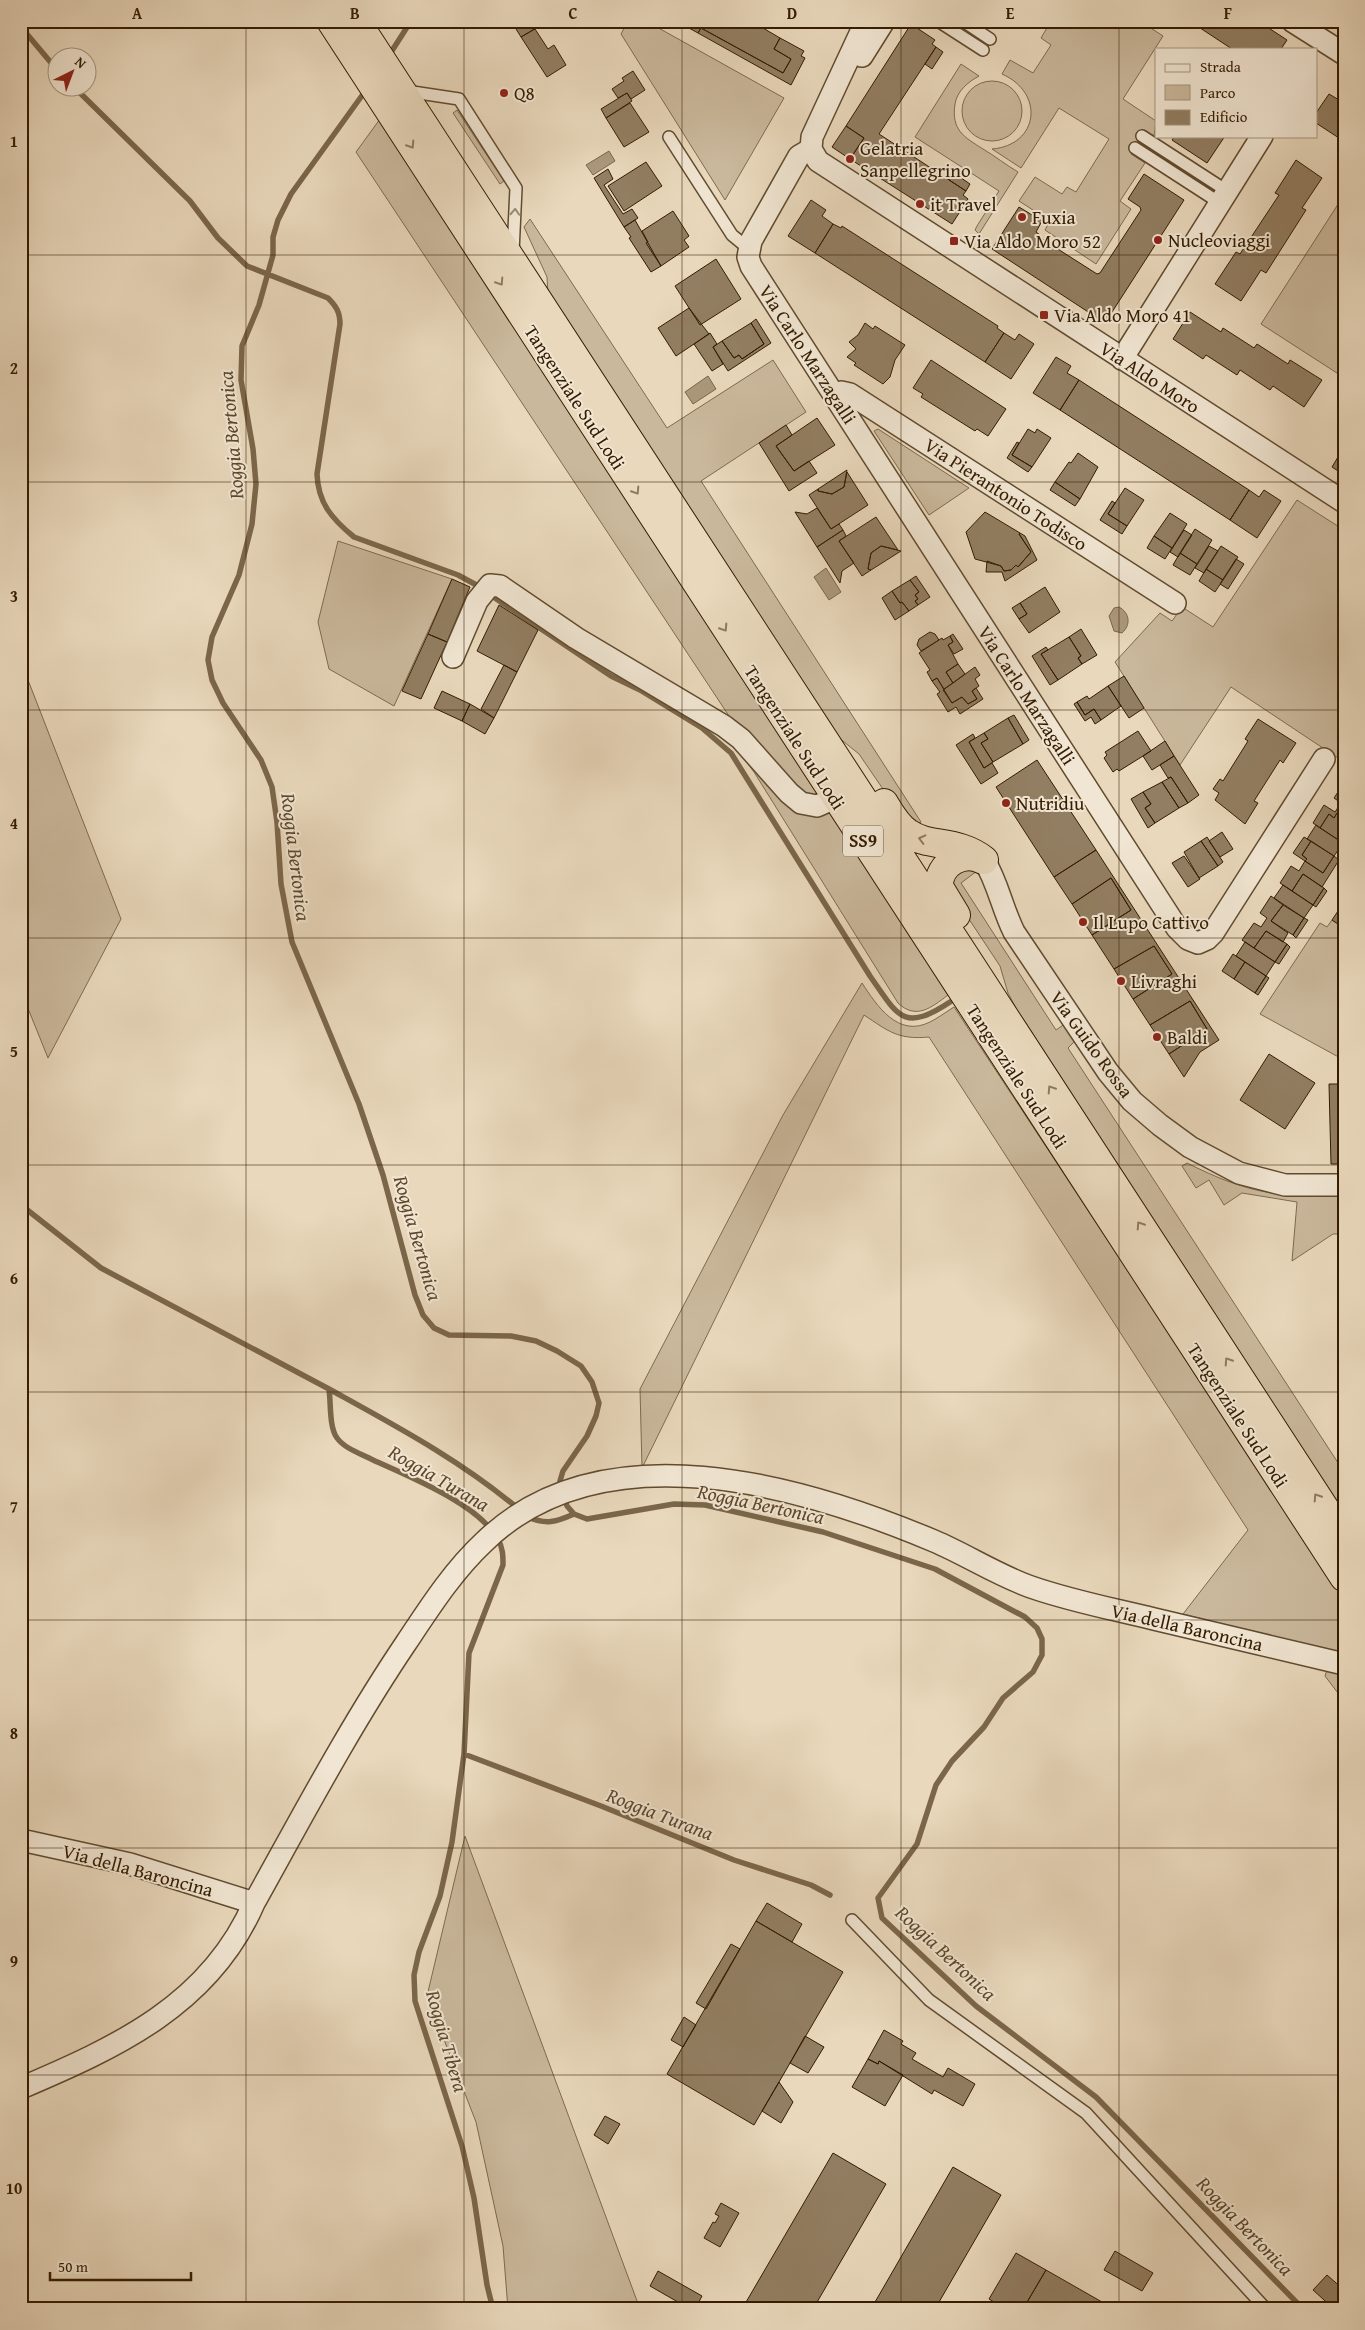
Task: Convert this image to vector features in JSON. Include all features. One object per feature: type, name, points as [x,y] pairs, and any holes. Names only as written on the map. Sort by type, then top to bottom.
[{"type":"highway","name":"Tangenziale Sud Lodi","points":[[331,21],[361,41],[395,93],[835,798],[1344,1577]]},
{"type":"highway","name":"Tangenziale Sud Lodi","points":[[395,93],[512,261],[1344,1538]]},
{"type":"highway","points":[[828,747],[843,754],[859,767],[895,820],[906,832],[920,838],[966,848],[984,860]]},
{"type":"highway","points":[[984,860],[974,855],[956,858],[942,873],[939,887],[986,962],[996,1004]]},
{"type":"street","points":[[749,248],[755,231],[795,161],[799,156],[811,149],[812,137],[866,21]]},
{"type":"street","points":[[822,117],[884,21]]},
{"type":"street","points":[[1292,21],[1319,45],[1344,54]]},
{"type":"street","points":[[1122,359],[1261,138]]},
{"type":"street","name":"Via Aldo Moro","points":[[811,149],[814,156],[824,167],[1344,502]]},
{"type":"street","name":"Via Carlo Marzagalli","points":[[749,248],[751,266],[1177,928],[1188,940],[1198,943],[1207,939],[1213,932],[1324,760]]},
{"type":"street","name":"Via Pierantonio Todisco","points":[[834,394],[841,392],[850,394],[1175,603]]},
{"type":"street","points":[[453,657],[486,590],[500,586],[576,638],[724,726],[741,739],[789,794],[801,803],[817,806],[835,798]]},
{"type":"street","name":"Via Guido Rossa","points":[[984,860],[994,876],[1005,912],[1014,932],[1098,1058],[1132,1101],[1190,1147],[1239,1173],[1285,1185],[1344,1185]]},
{"type":"street","name":"Via della Baroncina","points":[[21,1840],[130,1864],[254,1903],[368,1700],[444,1587],[507,1524],[564,1491],[639,1478],[678,1476],[752,1484],[817,1499],[939,1543],[1030,1587],[1077,1601],[1344,1664]]},
{"type":"street","points":[[21,2088],[74,2066],[129,2038],[174,2006],[198,1983],[236,1938],[254,1903]]},
{"type":"lane","points":[[938,21],[983,50]]},
{"type":"lane","points":[[963,21],[990,39]]},
{"type":"lane","points":[[395,93],[459,99],[516,188],[512,261]]},
{"type":"lane","points":[[1142,136],[1224,197]]},
{"type":"lane","points":[[669,137],[732,235],[749,248]]},
{"type":"lane","points":[[1135,148],[1224,197]]},
{"type":"lane","points":[[852,1920],[928,2000],[1086,2113],[1266,2309]]},
{"type":"green space","points":[[628,21],[646,21],[784,98],[725,200],[621,34]]},
{"type":"green space","points":[[1051,21],[1140,21],[1163,36],[1123,99],[1155,120],[1154,136],[1146,131],[1131,154],[1145,163],[1120,201],[1131,209],[1096,264],[1045,230],[1050,221],[1019,201],[1035,177],[1062,194],[1067,187],[1076,192],[1109,139],[1059,108],[1021,168],[992,149],[1008,145],[1019,138],[1027,129],[1031,117],[1030,105],[1025,93],[1016,83],[1002,74],[1010,60],[1033,73],[1051,45],[1041,38]]},
{"type":"green space","points":[[961,64],[979,76],[964,87],[956,99],[954,113],[960,132],[970,141],[1018,172],[979,234],[975,230],[999,191],[915,137]]},
{"type":"green space","points":[[986,81],[998,81],[1014,89],[1020,99],[1022,111],[1020,123],[1014,133],[998,141],[986,141],[970,133],[962,117],[962,105],[970,89]]},
{"type":"green space","points":[[457,110],[504,181],[500,184],[453,113]]},
{"type":"green space","points":[[380,119],[948,995],[936,1004],[923,1010],[911,1011],[898,1003],[754,772],[731,741],[731,719],[356,152]]},
{"type":"green space","points":[[1344,195],[1344,368],[1340,375],[1261,324]]},
{"type":"green space","points":[[530,219],[667,428],[773,360],[806,412],[701,481],[921,822],[916,824],[898,811],[859,754],[833,733],[548,296],[547,277],[524,227]]},
{"type":"green space","points":[[878,429],[969,488],[929,515],[874,431]]},
{"type":"green space","points":[[1297,500],[1344,530],[1344,762],[1231,687],[1180,765],[1115,662],[1160,613],[1172,621],[1182,607],[1213,627]]},
{"type":"green space","points":[[338,541],[452,579],[394,706],[329,669],[318,622]]},
{"type":"green space","points":[[21,662],[121,919],[48,1058],[21,991]]},
{"type":"green space","points":[[960,867],[977,871],[961,883],[1056,1030],[1069,1021],[1079,1037],[1068,1048],[1344,1472],[1344,1512],[1016,1008],[1008,993],[1000,966],[951,892],[951,875]]},
{"type":"green space","points":[[1332,920],[1344,928],[1344,1060],[1260,1014],[1320,923],[1327,927]]},
{"type":"green space","points":[[862,983],[882,1010],[898,1023],[908,1026],[919,1026],[930,1022],[954,1007],[1344,1599],[1344,1656],[1183,1614],[1248,1530],[929,1037],[901,1036],[880,1026],[864,1015],[642,1468],[640,1389],[783,1115]]},
{"type":"green space","points":[[1187,1163],[1227,1181],[1263,1191],[1320,1196],[1344,1195],[1344,1234],[1333,1234],[1292,1261],[1297,1202],[1242,1193],[1224,1205],[1209,1180],[1196,1188],[1182,1166]]},
{"type":"green space","points":[[1328,1667],[1344,1671],[1344,1701],[1325,1676]]},
{"type":"green space","points":[[465,1836],[640,2309],[508,2309],[503,2246],[476,2122],[427,1996]]},
{"type":"shaded area","points":[[609,151],[615,161],[593,175],[586,165]]},
{"type":"shaded area","points":[[708,376],[716,389],[693,404],[685,392]]},
{"type":"shaded area","points":[[826,568],[841,592],[829,600],[814,577]]},
{"type":"shaded area","points":[[1119,607],[1125,612],[1128,619],[1127,626],[1122,633],[1114,631],[1109,616],[1114,608]]},
{"type":"building","points":[[511,21],[539,21],[541,25],[521,37]]},
{"type":"building","points":[[676,21],[705,21],[698,33]]},
{"type":"building","points":[[705,21],[751,21],[780,38],[774,49],[791,59],[783,73],[701,28]]},
{"type":"building","points":[[1195,21],[1258,21],[1287,40],[1282,48],[1230,48],[1194,24]]},
{"type":"building","points":[[911,24],[935,40],[932,44],[936,47],[879,134],[966,191],[963,195],[968,199],[952,224],[850,159],[864,138],[846,126]]},
{"type":"building","points":[[701,28],[783,73],[791,59],[774,49],[780,38],[804,51],[801,56],[805,58],[791,85],[698,33]]},
{"type":"building","points":[[535,29],[548,49],[554,45],[566,65],[547,77],[521,37]]},
{"type":"building","points":[[936,47],[943,52],[932,69],[925,64]]},
{"type":"building","points":[[633,71],[645,90],[631,99],[627,93],[618,98],[612,89],[624,81],[622,78]]},
{"type":"building","points":[[627,93],[632,101],[606,118],[601,109]]},
{"type":"building","points":[[1329,94],[1344,103],[1344,146],[1340,144],[1342,140],[1318,124],[1318,110]]},
{"type":"building","points":[[630,103],[649,132],[624,147],[606,118]]},
{"type":"building","points":[[846,126],[864,138],[850,159],[832,147]]},
{"type":"building","points":[[1174,138],[1224,138],[1207,163],[1172,140]]},
{"type":"building","points":[[1296,160],[1322,178],[1302,208],[1306,210],[1266,273],[1261,270],[1241,301],[1215,284],[1236,252],[1240,254],[1279,195],[1275,193]]},
{"type":"building","points":[[646,162],[662,186],[624,211],[608,186]]},
{"type":"building","points":[[608,169],[613,179],[604,185],[623,214],[632,209],[638,218],[624,227],[594,178]]},
{"type":"building","points":[[954,173],[970,184],[966,191],[949,180]]},
{"type":"building","points":[[1144,174],[1184,200],[1105,323],[992,249],[1019,207],[1042,221],[1036,232],[1040,235],[1039,237],[1097,274],[1100,273],[1141,210],[1140,207],[1128,199]]},
{"type":"building","points":[[811,200],[826,210],[822,216],[833,224],[815,253],[788,236]]},
{"type":"building","points":[[673,211],[689,236],[684,240],[689,247],[661,266],[646,243],[648,242],[642,231]]},
{"type":"building","points":[[635,220],[661,266],[651,272],[624,227]]},
{"type":"building","points":[[833,224],[841,228],[842,226],[998,326],[997,328],[1004,333],[985,362],[815,253]]},
{"type":"building","points":[[716,259],[741,299],[700,325],[675,286]]},
{"type":"building","points":[[689,308],[709,334],[676,356],[658,328]]},
{"type":"building","points":[[1190,312],[1221,332],[1223,328],[1254,348],[1257,344],[1288,364],[1290,360],[1322,380],[1304,407],[1273,386],[1270,390],[1240,370],[1237,375],[1206,355],[1203,359],[1173,339]]},
{"type":"building","points":[[756,319],[771,343],[728,371],[713,347],[722,341],[734,358],[739,355],[742,359],[764,344],[751,323]]},
{"type":"building","points":[[751,323],[764,344],[742,359],[739,355],[734,358],[722,341]]},
{"type":"building","points":[[865,323],[873,329],[875,326],[905,345],[895,360],[890,377],[883,384],[854,365],[856,363],[847,357],[856,349],[849,342],[858,335]]},
{"type":"building","points":[[710,333],[717,344],[713,347],[723,364],[712,371],[694,344]]},
{"type":"building","points":[[1004,333],[1015,340],[1019,334],[1034,344],[1011,379],[985,362]]},
{"type":"building","points":[[1056,357],[1071,366],[1067,373],[1079,380],[1060,410],[1033,393]]},
{"type":"building","points":[[931,360],[1006,409],[988,436],[977,429],[975,431],[921,397],[923,394],[913,388]]},
{"type":"building","points":[[1079,380],[1249,490],[1230,520],[1060,410]]},
{"type":"building","points":[[817,418],[835,445],[794,471],[776,446]]},
{"type":"building","points":[[786,425],[792,435],[776,446],[794,471],[809,461],[817,473],[789,491],[759,443]]},
{"type":"building","points":[[1028,429],[1035,433],[1037,429],[1051,438],[1032,467],[1012,455]]},
{"type":"building","points":[[1017,442],[1019,443],[1012,455],[1032,467],[1028,472],[1007,458]]},
{"type":"building","points":[[1344,447],[1344,475],[1332,467]]},
{"type":"building","points":[[1078,453],[1098,467],[1080,499],[1055,482]]},
{"type":"building","points":[[847,470],[844,487],[832,494],[818,491],[818,489]]},
{"type":"building","points":[[847,472],[868,505],[831,529],[809,495],[818,489],[818,491],[832,494],[844,487]]},
{"type":"building","points":[[1055,482],[1080,499],[1075,506],[1050,490]]},
{"type":"building","points":[[1125,488],[1144,500],[1127,526],[1108,514]]},
{"type":"building","points":[[1249,490],[1259,497],[1264,490],[1281,501],[1257,538],[1230,520]]},
{"type":"building","points":[[1112,501],[1115,503],[1108,514],[1127,526],[1122,534],[1100,520]]},
{"type":"building","points":[[817,508],[831,529],[839,524],[843,530],[817,547],[795,512],[807,514]]},
{"type":"building","points":[[985,512],[1020,533],[1031,552],[1018,567],[1016,565],[1011,570],[1004,571],[1001,566],[975,559],[966,532]]},
{"type":"building","points":[[1170,513],[1187,524],[1172,548],[1154,536]]},
{"type":"building","points":[[876,517],[898,550],[881,546],[871,553],[868,569],[871,570],[862,576],[839,541]]},
{"type":"building","points":[[1195,529],[1212,540],[1197,564],[1180,553]]},
{"type":"building","points":[[843,530],[846,536],[839,541],[854,563],[842,571],[840,583],[817,547]]},
{"type":"building","points":[[1184,530],[1192,535],[1178,557],[1170,552]]},
{"type":"building","points":[[1020,533],[1025,536],[1037,560],[1005,581],[1002,572],[986,572],[987,561],[1001,566],[1004,571],[1011,570],[1016,565],[1018,567],[1031,552]]},
{"type":"building","points":[[1154,536],[1172,548],[1165,559],[1147,548]]},
{"type":"building","points":[[881,546],[901,551],[871,570],[868,569],[871,553]]},
{"type":"building","points":[[1209,546],[1218,551],[1204,573],[1195,568]]},
{"type":"building","points":[[1221,546],[1238,557],[1223,580],[1206,569]]},
{"type":"building","points":[[1180,553],[1197,564],[1190,575],[1173,565]]},
{"type":"building","points":[[1236,559],[1244,564],[1228,589],[1220,584]]},
{"type":"building","points":[[1206,569],[1223,580],[1215,592],[1199,581]]},
{"type":"building","points":[[916,576],[930,597],[918,605],[915,601],[918,599],[915,595],[919,592],[910,580]]},
{"type":"building","points":[[452,579],[470,587],[447,642],[428,634]]},
{"type":"building","points":[[910,580],[919,592],[915,595],[918,599],[915,601],[918,605],[909,611],[902,602],[900,603],[892,591]]},
{"type":"building","points":[[1045,587],[1060,612],[1029,633],[1019,619],[1027,614],[1020,603]]},
{"type":"building","points":[[892,591],[900,603],[902,602],[909,611],[895,620],[882,598]]},
{"type":"building","points":[[1020,603],[1027,614],[1019,619],[1012,608]]},
{"type":"building","points":[[499,605],[538,630],[517,672],[477,651]]},
{"type":"building","points":[[1081,629],[1097,655],[1082,664],[1078,658],[1081,656],[1069,637]]},
{"type":"building","points":[[930,632],[935,634],[939,640],[921,651],[917,645],[919,639]]},
{"type":"building","points":[[428,634],[447,642],[421,699],[402,691]]},
{"type":"building","points":[[953,634],[963,649],[954,654],[948,645],[953,642],[950,636]]},
{"type":"building","points":[[950,636],[953,642],[948,645],[958,664],[946,672],[953,683],[944,689],[937,678],[932,681],[927,672],[930,670],[919,653],[942,638],[943,640]]},
{"type":"building","points":[[1069,637],[1081,656],[1078,658],[1082,664],[1058,680],[1041,654]]},
{"type":"building","points":[[1046,647],[1048,650],[1041,654],[1058,680],[1050,685],[1032,656]]},
{"type":"building","points":[[958,664],[965,674],[953,683],[946,672]]},
{"type":"building","points":[[504,665],[517,672],[494,718],[481,709]]},
{"type":"building","points":[[975,667],[980,675],[975,679],[979,686],[972,691],[977,699],[968,704],[962,697],[952,703],[943,690]]},
{"type":"building","points":[[1124,676],[1144,708],[1129,718],[1108,686]]},
{"type":"building","points":[[937,678],[952,703],[962,697],[968,704],[977,699],[972,691],[976,688],[983,699],[960,714],[956,707],[948,712],[937,694],[940,692],[932,681]]},
{"type":"building","points":[[1108,686],[1121,706],[1101,720],[1094,709],[1085,715],[1077,702],[1087,696],[1089,699]]},
{"type":"building","points":[[442,691],[470,704],[462,721],[434,708]]},
{"type":"building","points":[[1077,702],[1085,715],[1094,709],[1101,720],[1095,724],[1091,717],[1085,721],[1074,704]]},
{"type":"building","points":[[470,704],[494,718],[485,734],[462,721]]},
{"type":"building","points":[[1014,715],[1029,740],[1023,744],[1008,718]]},
{"type":"building","points":[[1008,718],[1023,744],[993,762],[981,743],[988,739],[984,733]]},
{"type":"building","points":[[1258,719],[1296,743],[1283,763],[1280,760],[1254,801],[1258,803],[1245,824],[1215,800],[1219,793],[1213,789],[1220,779],[1223,781],[1248,741],[1245,739]]},
{"type":"building","points":[[1138,731],[1151,751],[1119,771],[1117,769],[1113,772],[1104,758],[1107,755],[1105,752]]},
{"type":"building","points":[[984,733],[988,739],[981,743],[993,762],[984,768],[969,742]]},
{"type":"building","points":[[973,734],[975,738],[969,742],[984,768],[992,763],[998,773],[981,784],[956,745]]},
{"type":"building","points":[[1165,741],[1174,756],[1152,770],[1143,756]]},
{"type":"building","points":[[1174,756],[1199,795],[1188,803],[1171,777],[1168,778],[1160,765]]},
{"type":"building","points":[[1037,760],[1096,850],[1054,877],[996,787]]},
{"type":"building","points":[[1171,777],[1188,803],[1179,808],[1162,782]]},
{"type":"building","points":[[1162,782],[1179,808],[1155,823],[1145,808],[1151,804],[1143,792]]},
{"type":"building","points":[[1344,783],[1344,818],[1337,813],[1334,818],[1329,814],[1320,828],[1313,823],[1324,805],[1335,812],[1341,803],[1334,798]]},
{"type":"building","points":[[1143,792],[1151,804],[1145,808],[1155,823],[1148,828],[1131,799]]},
{"type":"building","points":[[1337,813],[1344,818],[1343,843],[1320,828],[1329,814],[1334,818]]},
{"type":"building","points":[[1316,825],[1343,843],[1334,856],[1307,839]]},
{"type":"building","points":[[1222,832],[1233,849],[1220,857],[1209,841]]},
{"type":"building","points":[[1207,837],[1223,862],[1218,866],[1201,841]]},
{"type":"building","points":[[1304,837],[1311,841],[1302,855],[1307,859],[1305,861],[1293,853]]},
{"type":"building","points":[[1201,841],[1218,866],[1199,878],[1184,852]]},
{"type":"building","points":[[1311,841],[1334,856],[1323,873],[1305,861],[1307,859],[1302,855]]},
{"type":"building","points":[[1096,850],[1219,1040],[1200,1052],[1184,1077],[1169,1054],[1207,1029],[1190,1001],[1150,1025],[1133,999],[1172,974],[1154,946],[1114,969],[1092,935],[1131,910],[1111,878],[1072,904],[1054,877]]},
{"type":"building","points":[[1184,856],[1200,879],[1188,887],[1172,863]]},
{"type":"building","points":[[1334,856],[1339,860],[1322,887],[1303,874],[1292,891],[1280,883],[1291,866],[1299,871],[1305,861],[1323,873]]},
{"type":"building","points":[[1303,874],[1324,888],[1313,905],[1292,891]]},
{"type":"building","points":[[1111,878],[1131,910],[1092,935],[1072,904]]},
{"type":"building","points":[[1283,885],[1313,905],[1304,918],[1274,898]]},
{"type":"building","points":[[1324,888],[1327,891],[1316,907],[1313,905]]},
{"type":"building","points":[[1271,896],[1283,905],[1271,921],[1288,933],[1283,942],[1266,931],[1254,948],[1242,940],[1254,923],[1261,927],[1267,918],[1260,913]]},
{"type":"building","points":[[1344,902],[1344,928],[1332,920]]},
{"type":"building","points":[[1283,905],[1304,918],[1293,935],[1271,921]]},
{"type":"building","points":[[1304,918],[1308,920],[1296,938],[1293,935]]},
{"type":"building","points":[[1266,931],[1287,944],[1275,962],[1254,948]]},
{"type":"building","points":[[1245,942],[1275,962],[1266,976],[1236,956]]},
{"type":"building","points":[[1287,944],[1290,947],[1279,964],[1275,962]]},
{"type":"building","points":[[1154,946],[1172,974],[1133,999],[1114,969]]},
{"type":"building","points":[[1233,954],[1245,962],[1234,979],[1222,971]]},
{"type":"building","points":[[1245,962],[1266,976],[1255,993],[1234,979]]},
{"type":"building","points":[[1266,976],[1269,978],[1258,995],[1255,993]]},
{"type":"building","points":[[1190,1001],[1207,1029],[1169,1054],[1150,1025]]},
{"type":"building","points":[[1269,1054],[1315,1083],[1285,1129],[1240,1100]]},
{"type":"building","points":[[1329,1084],[1344,1084],[1344,1164],[1331,1164]]},
{"type":"building","points":[[767,1903],[802,1924],[792,1942],[756,1921]]},
{"type":"building","points":[[756,1921],[843,1972],[754,2125],[667,2074]]},
{"type":"building","points":[[731,1944],[740,1949],[706,2009],[696,2003]]},
{"type":"building","points":[[684,2017],[696,2025],[683,2047],[671,2040]]},
{"type":"building","points":[[884,2030],[903,2041],[901,2044],[916,2053],[912,2059],[943,2077],[948,2068],[975,2084],[963,2106],[934,2090],[932,2094],[879,2061],[878,2064],[868,2059]]},
{"type":"building","points":[[805,2036],[824,2047],[808,2073],[790,2063]]},
{"type":"building","points":[[868,2059],[878,2064],[879,2061],[903,2075],[885,2106],[852,2087]]},
{"type":"building","points":[[779,2082],[793,2102],[781,2123],[762,2111]]},
{"type":"building","points":[[605,2116],[620,2124],[608,2144],[594,2135]]},
{"type":"building","points":[[833,2153],[886,2184],[813,2309],[742,2309]]},
{"type":"building","points":[[953,2167],[1001,2195],[935,2309],[871,2309]]},
{"type":"building","points":[[721,2203],[739,2213],[720,2247],[704,2238],[713,2222],[715,2223],[719,2216],[715,2214]]},
{"type":"building","points":[[1115,2251],[1153,2273],[1142,2291],[1104,2270]]},
{"type":"building","points":[[1016,2253],[1046,2270],[1023,2309],[1006,2309],[989,2299]]},
{"type":"building","points":[[1046,2270],[1102,2302],[1099,2309],[1023,2309]]},
{"type":"building","points":[[658,2271],[702,2296],[695,2309],[690,2309],[650,2286]]},
{"type":"building","points":[[1327,2275],[1344,2290],[1344,2309],[1334,2309],[1313,2290]]},
{"type":"waterway","name":"Roggia Bertonica","points":[[388,57],[411,21]]},
{"type":"waterway","points":[[21,27],[48,59]]},
{"type":"waterway","name":"Roggia Bertonica","points":[[366,90],[291,194],[278,220],[273,237],[273,255],[259,305],[242,346],[241,380],[253,449],[256,484],[252,524],[239,575],[212,637],[208,660],[212,680],[223,703],[261,760],[272,787],[277,822],[281,884],[292,942],[359,1104],[383,1175],[415,1295],[423,1315],[434,1328],[449,1335],[511,1336],[536,1341],[581,1366],[592,1382],[599,1403],[596,1416],[587,1436],[563,1471],[560,1481],[567,1506],[574,1514],[587,1519],[674,1504],[705,1505],[823,1532],[935,1569],[1025,1617],[1037,1628],[1042,1639],[1042,1655],[1033,1672],[1003,1698],[984,1727],[952,1761],[936,1785],[917,1844],[878,1898],[882,1918],[976,2006],[1096,2097],[1303,2309]]},
{"type":"waterway","points":[[85,98],[190,201],[218,238],[247,266],[328,298],[335,307],[340,324],[317,474],[320,494],[333,517],[354,537],[458,575],[482,588]]},
{"type":"waterway","points":[[489,594],[611,676],[640,690],[702,728],[731,753],[870,976],[895,1010],[903,1016],[911,1018],[922,1017],[950,1002]]},
{"type":"waterway","name":"Roggia Turana","points":[[21,1205],[101,1268],[329,1389],[334,1433],[340,1442],[354,1451],[442,1493],[475,1514],[488,1526],[501,1546],[503,1565],[469,1653],[464,1754],[601,1806],[734,1860],[811,1885],[830,1895]]},
{"type":"waterway","points":[[329,1389],[452,1460],[521,1511]]},
{"type":"waterway","points":[[528,1517],[551,1522],[574,1514]]},
{"type":"waterway","name":"Roggia Tibera","points":[[464,1754],[452,1842],[440,1896],[419,1952],[414,1975],[415,2001],[462,2146],[474,2198],[487,2285],[493,2309]]},
{"type":"place","name":"Q8","points":[[504,93]]},
{"type":"place","name":"Gelatria Sanpellegrino","points":[[850,159]]},
{"type":"place","name":"it Travel","points":[[920,204]]},
{"type":"place","name":"Fuxia","points":[[1022,217]]},
{"type":"place","name":"Nucleoviaggi","points":[[1158,240]]},
{"type":"place","name":"Via Aldo Moro 52","points":[[954,241]]},
{"type":"place","name":"Via Aldo Moro 41","points":[[1044,315]]},
{"type":"place","name":"Nutridiu","points":[[1006,803]]},
{"type":"place","name":"Il Lupo Cattivo","points":[[1083,922]]},
{"type":"place","name":"Livraghi","points":[[1121,981]]},
{"type":"place","name":"Baldi","points":[[1157,1037]]}]
